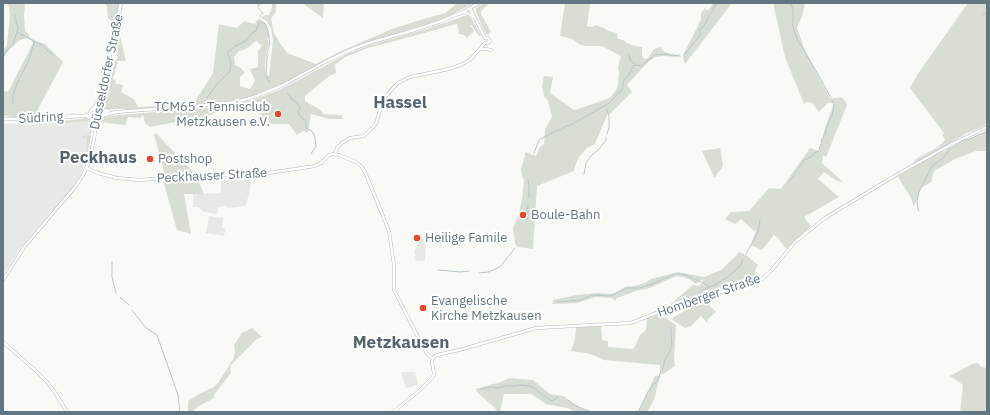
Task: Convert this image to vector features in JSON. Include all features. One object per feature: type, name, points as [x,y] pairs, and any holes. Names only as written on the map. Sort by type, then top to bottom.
[{"type":"main road","name":"Düsseldorfer Straße","points":[[3,280],[25,246],[78,183],[86,170],[94,140],[97,114],[121,3]]},
{"type":"main road","points":[[97,114],[100,116],[116,112],[221,104],[240,101],[257,96],[288,83],[329,60],[355,48],[451,18],[479,3]]},
{"type":"main road","points":[[470,8],[485,38],[483,40],[485,43]]},
{"type":"main road","points":[[463,12],[475,18]]},
{"type":"main road","points":[[480,49],[485,43],[490,41],[488,38],[485,38]]},
{"type":"main road","points":[[480,49],[491,50]]},
{"type":"main road","name":"Peckhauser Straße","points":[[86,170],[123,179],[140,180],[191,176],[262,174],[316,166],[329,155],[335,154],[339,145],[348,138],[362,136],[375,125],[383,100],[398,83],[412,76],[449,69],[460,65],[470,60],[480,49]]},
{"type":"main road","points":[[90,112],[95,107],[101,94]]},
{"type":"main road","points":[[99,105],[102,110],[116,112]]},
{"type":"main road","points":[[97,114],[109,111]]},
{"type":"main road","name":"Südring","points":[[78,116],[90,112],[97,114]]},
{"type":"main road","name":"Südring","points":[[3,119],[37,119],[97,114]]},
{"type":"main road","points":[[84,116],[91,118],[96,124]]},
{"type":"main road","name":"Homberger Straße","points":[[433,359],[437,355],[536,328],[631,323],[669,308],[762,279],[795,242],[826,218],[896,175],[969,135],[987,127]]},
{"type":"main road","points":[[335,154],[358,163],[365,172],[389,231],[394,265],[394,290],[420,343],[427,354],[433,359],[433,377],[419,391],[393,412]]},
{"type":"main road","points":[[89,162],[91,168],[98,173]]},
{"type":"main road","points":[[3,342],[47,382],[67,412]]},
{"type":"shaded area","points":[[7,3],[24,3],[25,31],[28,33],[30,38],[45,44],[63,62],[38,109],[40,116],[22,118],[3,116],[3,91],[8,92],[33,43],[27,38],[20,40],[12,47],[3,59],[3,51],[7,45],[10,16]]},
{"type":"shaded area","points":[[103,3],[120,3],[111,41],[113,21],[108,18],[107,6]]},
{"type":"shaded area","points":[[259,3],[263,3],[258,7],[264,13],[261,17],[269,15],[272,8],[272,3],[276,3],[276,11],[271,19],[274,33],[280,43],[287,53],[316,64],[341,51],[392,29],[445,13],[458,3],[474,3],[444,19],[356,46],[330,58],[282,84],[241,99],[169,107],[103,109],[114,62],[118,57],[115,50],[119,32],[126,61],[118,61],[113,79],[116,80],[115,83],[123,85],[121,92],[134,99],[138,107],[174,105],[196,100],[213,73],[219,24],[237,28],[244,21],[255,24],[258,19],[267,25],[270,38],[267,37],[269,44],[266,51],[265,68],[266,76],[269,76],[273,41],[271,29],[267,21],[259,17],[262,12],[257,6]],"holes":[[[256,41],[262,46],[258,51],[258,67],[250,69],[255,81],[250,89],[240,86],[240,77],[245,73],[241,68],[235,65],[234,57],[239,51],[246,49]]]},
{"type":"shaded area","points":[[302,3],[324,3],[323,18]]},
{"type":"shaded area","points":[[484,3],[490,3],[481,11],[481,14],[491,32],[488,35],[485,33],[476,12],[476,8]]},
{"type":"shaded area","points":[[565,3],[590,3],[587,26],[592,27],[596,25],[604,28],[617,33],[618,39],[635,46],[642,47],[642,56],[644,59],[648,58],[654,49],[660,47],[665,52],[681,57],[655,57],[647,63],[627,85],[632,92],[611,113],[607,115],[595,144],[587,148],[579,157],[574,171],[537,186],[533,249],[518,247],[515,244],[513,228],[519,214],[522,199],[524,180],[521,169],[525,152],[536,156],[540,147],[544,144],[545,129],[552,117],[542,86],[544,76],[553,77],[550,93],[574,110],[610,98],[618,85],[618,67],[621,56],[602,46],[585,46],[572,39],[560,36]]},
{"type":"shaded area","points":[[713,3],[732,3],[685,64],[683,57],[684,53],[701,19],[701,13],[705,8],[706,10],[709,10]]},
{"type":"shaded area","points":[[773,3],[805,3],[803,14],[797,28],[804,48],[830,99],[841,97],[847,105],[826,157],[823,155],[822,163],[843,182],[837,181],[824,172],[818,179],[839,197],[804,217],[811,226],[786,249],[774,235],[762,250],[751,245],[756,230],[754,231],[741,219],[735,224],[725,219],[731,212],[749,211],[769,188],[781,189],[810,148],[819,151],[834,103],[828,103],[819,112],[812,103],[807,102],[804,104],[785,57]]},
{"type":"shaded area","points":[[968,3],[987,3],[987,125],[967,133],[911,166],[916,159],[938,147],[945,140],[942,135],[944,133],[910,88],[917,75]]},
{"type":"shaded area","points":[[464,16],[471,18],[481,35],[480,37],[471,25],[474,31],[467,38],[464,35],[459,34],[456,24],[368,48],[345,57],[335,65],[336,73],[329,76],[305,96],[305,101],[319,109],[324,114],[342,115],[343,119],[329,119],[311,114],[308,133],[303,131],[297,135],[289,124],[269,124],[269,120],[261,120],[260,108],[252,103],[243,107],[221,111],[206,116],[150,127],[145,123],[143,115],[140,118],[128,117],[125,125],[99,122],[99,119],[109,116],[238,104],[279,90],[349,53]]},
{"type":"shaded area","points":[[88,118],[92,121],[92,127],[86,162],[83,160],[86,153],[87,136],[84,140],[83,136],[90,135],[89,121],[55,124],[54,122]]},
{"type":"shaded area","points":[[90,120],[90,135],[87,157],[80,177],[25,242],[3,274],[3,124]]},
{"type":"shaded area","points":[[987,131],[987,151],[976,151],[955,159],[934,171],[931,182],[921,188],[914,207],[911,198],[898,177],[899,175],[942,151],[944,152],[947,149]]},
{"type":"shaded area","points":[[156,133],[194,173],[163,176],[162,173],[164,172],[154,134]]},
{"type":"shaded area","points":[[720,148],[723,166],[714,177],[702,151]]},
{"type":"shaded area","points":[[197,178],[204,194],[184,194],[191,234],[177,230],[163,180]]},
{"type":"shaded area","points":[[252,178],[246,206],[229,208],[225,205],[218,207],[217,214],[204,212],[198,207],[193,207],[193,194],[221,193],[221,179]]},
{"type":"shaded area","points":[[209,216],[223,218],[222,228],[225,229],[224,236],[206,233]]},
{"type":"shaded area","points":[[421,239],[426,239],[425,261],[416,261],[414,250],[417,248],[417,245]]},
{"type":"shaded area","points":[[739,252],[746,255],[758,265],[754,280],[666,308],[693,285],[700,286],[704,278],[696,284],[689,279],[676,276],[650,288],[617,298],[615,301],[612,298],[595,297],[578,303],[552,304],[553,300],[576,295],[615,293],[625,287],[645,283],[651,279],[678,272],[704,277],[721,270]]},
{"type":"shaded area","points":[[703,299],[716,312],[707,320],[708,324],[701,316],[691,326],[685,328],[671,319],[686,310],[683,304]]},
{"type":"shaded area","points":[[659,313],[662,317],[676,325],[675,366],[662,375],[660,365],[604,360],[586,353],[571,351],[575,339],[576,327],[601,326],[602,340],[608,341],[608,347],[633,349],[640,335],[646,330],[647,318],[653,317]]},
{"type":"shaded area","points":[[252,328],[262,337],[257,339],[230,366],[231,373],[214,395],[214,398],[197,407],[192,412],[188,412],[188,401],[214,387],[218,383],[233,359],[235,352],[234,345],[242,333]]},
{"type":"shaded area","points":[[978,363],[981,367],[987,368],[987,412],[960,412],[963,385],[950,376],[972,364]]},
{"type":"shaded area","points":[[401,372],[415,372],[418,385],[406,388]]},
{"type":"shaded area","points":[[655,376],[660,376],[654,400],[647,412],[638,412]]},
{"type":"shaded area","points":[[509,378],[533,380],[550,394],[563,396],[579,407],[594,412],[576,412],[567,408],[546,404],[531,394],[504,394],[500,412],[497,412],[495,408],[475,389],[501,382]]},
{"type":"waterway","points":[[684,55],[701,34],[699,30],[704,26],[717,3]]},
{"type":"waterway","points":[[791,3],[793,10],[792,23],[797,39],[831,98]]},
{"type":"waterway","points":[[3,58],[7,50],[13,44],[18,29],[16,18],[14,17],[16,14]]},
{"type":"waterway","points":[[260,20],[260,22],[265,24],[269,35],[270,43],[267,53],[266,73],[270,82]]},
{"type":"waterway","points":[[206,99],[230,71],[231,64],[228,52],[237,45],[246,41],[253,32],[256,31],[259,22]]},
{"type":"waterway","points":[[13,103],[13,95],[18,81],[28,62],[34,43],[32,40],[17,32]]},
{"type":"waterway","points":[[34,41],[43,46],[53,56]]},
{"type":"waterway","points":[[608,104],[623,88],[624,80],[629,75],[633,66],[641,66],[656,54],[673,56],[680,55]]},
{"type":"waterway","points":[[629,55],[630,60],[636,65]]},
{"type":"waterway","points":[[3,65],[3,73]]},
{"type":"waterway","points":[[287,93],[300,107],[298,113],[304,120],[306,120],[306,128],[312,131],[315,137],[316,146],[311,154]]},
{"type":"waterway","points":[[788,184],[804,160],[819,151],[822,138],[825,135],[832,115],[834,106],[832,100]]},
{"type":"waterway","points":[[534,153],[539,140],[555,131],[571,125],[606,105]]},
{"type":"waterway","points":[[607,110],[609,116],[609,128],[607,134]]},
{"type":"waterway","points":[[919,211],[917,202],[919,192],[932,166],[944,157],[950,149],[963,141],[987,132]]},
{"type":"waterway","points":[[584,174],[586,163],[600,148],[606,140],[606,137]]},
{"type":"waterway","points":[[528,180],[529,198]]},
{"type":"waterway","points":[[527,220],[528,205]]},
{"type":"waterway","points":[[746,254],[758,232],[760,220]]},
{"type":"waterway","points":[[479,273],[489,272],[500,267],[515,248]]},
{"type":"waterway","points":[[703,283],[710,287],[715,285],[729,276],[740,266],[743,260]]},
{"type":"waterway","points":[[112,262],[112,277],[116,293]]},
{"type":"waterway","points":[[438,270],[461,272],[469,271]]},
{"type":"waterway","points":[[557,302],[581,300],[592,295],[610,296],[627,288],[640,288],[675,274],[686,275],[701,282]]},
{"type":"waterway","points":[[705,289],[710,287]]},
{"type":"waterway","points":[[690,299],[696,297],[703,290]]},
{"type":"waterway","points":[[120,297],[129,305]]},
{"type":"waterway","points":[[684,307],[690,303]]},
{"type":"waterway","points":[[132,310],[146,328],[157,335],[178,395],[180,412]]},
{"type":"waterway","points":[[671,328],[672,345]]},
{"type":"waterway","points":[[662,371],[666,357],[671,350],[671,346]]},
{"type":"waterway","points":[[638,412],[649,390],[658,380],[661,371]]},
{"type":"waterway","points":[[481,389],[520,385],[529,386],[536,389],[552,401],[558,397]]},
{"type":"waterway","points":[[568,400],[574,405],[590,412]]},
{"type":"place","name":"TCM65 - Tennisclub Metzkausen e.V.","points":[[278,114]]},
{"type":"place","name":"Postshop","points":[[150,159]]},
{"type":"place","name":"Boule-Bahn","points":[[523,215]]},
{"type":"place","name":"Heilige Famile","points":[[417,238]]},
{"type":"place","name":"Evangelische Kirche Metzkausen","points":[[423,308]]},
{"type":"district","name":"Hassel","points":[[400,103]]},
{"type":"district","name":"Peckhaus","points":[[98,158]]},
{"type":"district","name":"Metzkausen","points":[[401,343]]}]
